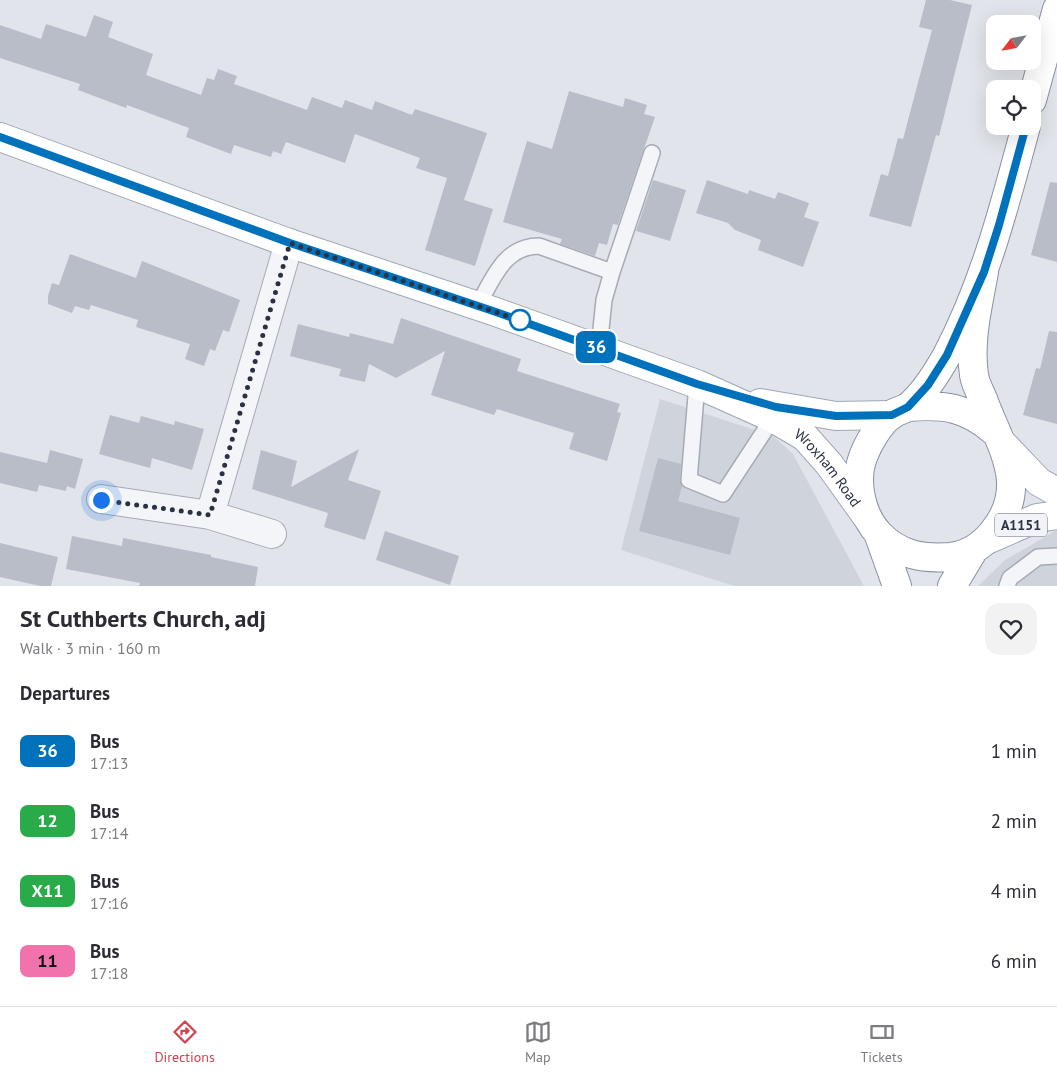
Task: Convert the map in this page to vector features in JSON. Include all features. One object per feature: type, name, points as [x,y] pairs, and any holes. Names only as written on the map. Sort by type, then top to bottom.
[{"type":"main road","points":[[1037,80],[1057,9]]},
{"type":"main road","points":[[897,586],[859,488],[863,457],[876,432],[928,385],[947,355],[984,272],[1024,135]]},
{"type":"main road","name":"Wroxham Road","points":[[0,137],[290,243],[478,306],[697,384],[773,418],[805,437],[830,464],[874,527]]},
{"type":"main road","points":[[952,586],[980,545],[1002,521],[1012,495],[1012,470],[974,377],[972,340],[984,272]]},
{"type":"main road","name":"Wroxham Road","points":[[697,384],[776,407],[836,416],[900,411]]},
{"type":"main road","points":[[900,411],[955,407],[982,420],[1039,482],[1057,492]]},
{"type":"main road","name":"A1151","points":[[980,545],[1037,518],[1057,515]]},
{"type":"main road","points":[[874,527],[894,547],[926,559],[958,556],[980,545]]},
{"type":"street","points":[[210,515],[290,243]]},
{"type":"street","points":[[101,500],[210,515],[272,534]]},
{"type":"lane","points":[[599,348],[604,300],[652,154]]},
{"type":"lane","points":[[478,306],[501,263],[517,250],[530,246],[539,246],[612,272]]},
{"type":"lane","points":[[697,384],[689,480],[723,494],[773,418]]},
{"type":"lane","points":[[1008,586],[1010,578],[1038,557],[1057,556]]},
{"type":"shaded area","points":[[660,399],[773,436],[793,454],[864,586],[734,586],[621,550]]},
{"type":"shaded area","points":[[1057,530],[1057,586],[978,586],[1005,560]]},
{"type":"building","points":[[926,0],[950,0],[972,5],[939,136],[936,135],[911,227],[869,216],[881,174],[888,176],[898,138],[903,139],[932,30],[919,27]]},
{"type":"building","points":[[94,15],[113,22],[108,37],[153,54],[146,75],[201,95],[207,78],[214,80],[218,69],[237,76],[234,84],[307,110],[312,97],[342,108],[345,100],[372,110],[375,101],[412,115],[415,109],[487,133],[464,200],[493,209],[475,266],[425,250],[447,178],[416,168],[420,158],[355,134],[345,163],[286,142],[281,154],[273,151],[271,157],[234,145],[231,154],[186,137],[189,128],[127,105],[126,108],[78,90],[80,84],[0,58],[0,25],[41,39],[46,24],[86,37]]},
{"type":"building","points":[[569,91],[623,107],[625,98],[647,105],[644,114],[655,117],[618,225],[613,224],[607,245],[599,243],[595,256],[560,244],[562,239],[503,222],[527,141],[552,149]]},
{"type":"building","points":[[653,180],[686,190],[670,241],[636,231]]},
{"type":"building","points":[[707,180],[748,194],[749,190],[775,199],[778,192],[809,203],[804,217],[819,222],[803,267],[758,250],[761,240],[735,230],[728,223],[696,213]]},
{"type":"building","points":[[1050,182],[1057,183],[1057,262],[1031,255]]},
{"type":"building","points":[[70,254],[136,278],[142,261],[240,300],[229,332],[223,330],[215,351],[210,349],[204,366],[185,359],[190,344],[136,327],[138,320],[91,305],[89,310],[75,306],[72,313],[48,304],[52,283],[59,285]]},
{"type":"building","points":[[401,318],[521,359],[517,371],[620,404],[617,412],[621,413],[607,461],[569,449],[574,433],[497,409],[494,415],[431,395],[445,351],[396,378],[369,364],[365,382],[339,376],[341,369],[290,356],[298,324],[349,337],[350,333],[393,344]]},
{"type":"building","points":[[1049,331],[1057,332],[1057,424],[1023,415],[1036,368],[1040,369]]},
{"type":"building","points":[[110,415],[139,423],[141,416],[174,425],[175,421],[204,429],[192,470],[152,458],[150,468],[99,454]]},
{"type":"building","points":[[359,449],[348,480],[381,491],[365,540],[324,527],[328,513],[252,489],[261,450],[297,461],[291,487]]},
{"type":"building","points":[[50,450],[83,459],[75,489],[67,486],[66,491],[39,485],[37,492],[0,483],[0,452],[47,463]]},
{"type":"building","points":[[658,458],[681,464],[680,479],[682,486],[678,501],[740,518],[730,555],[639,531]]},
{"type":"building","points":[[385,531],[459,556],[450,585],[376,560]]},
{"type":"building","points":[[72,536],[122,546],[123,538],[211,555],[211,557],[258,567],[255,586],[139,586],[140,583],[66,569]]},
{"type":"building","points":[[0,543],[58,557],[51,586],[40,586],[0,577]]},
{"type":"bus line","name":"36","points":[[0,137],[290,243],[493,311],[697,384],[776,407],[836,416],[892,415],[908,407],[928,385],[947,355],[984,272],[1024,135]]},
{"type":"route","points":[[101,500],[210,515],[290,243],[528,323],[520,320]]}]
